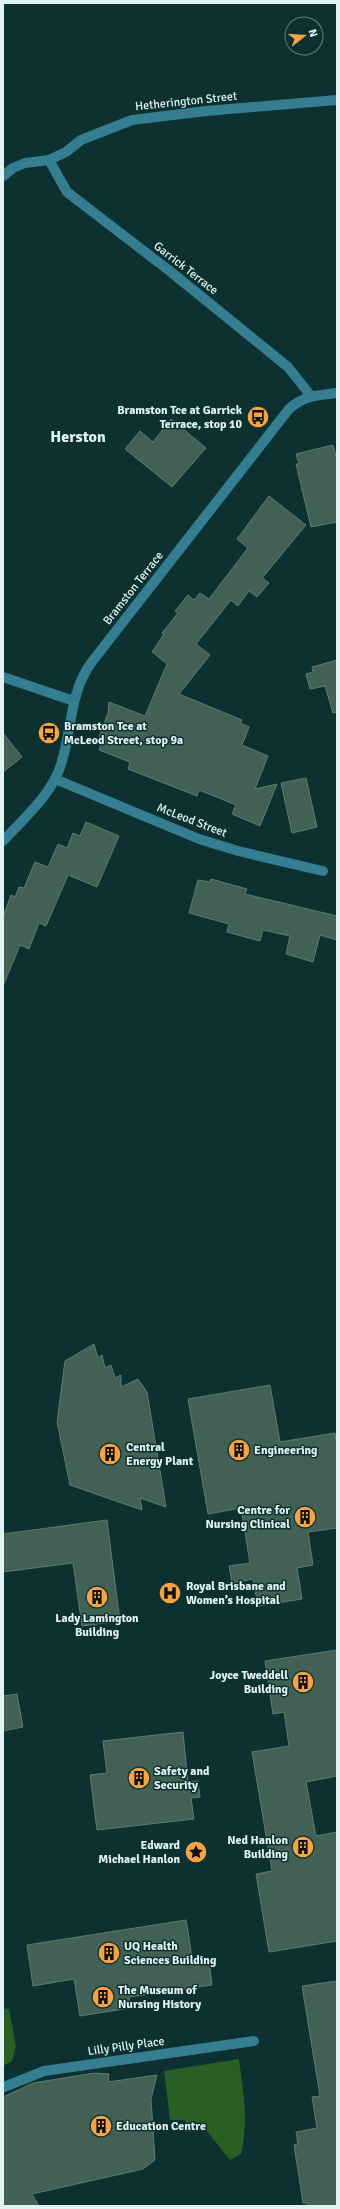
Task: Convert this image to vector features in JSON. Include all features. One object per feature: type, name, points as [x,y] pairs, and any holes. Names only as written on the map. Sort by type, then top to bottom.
[{"type":"street","name":"Hetherington Street","points":[[3,176],[13,168],[25,163],[49,160],[66,152],[81,140],[132,120],[206,111],[337,100]]},
{"type":"street","name":"Garrick Terrace","points":[[49,160],[67,192],[171,272],[288,367],[311,396]]},
{"type":"street","name":"Bramston Terrace","points":[[3,841],[42,798],[56,779],[62,762],[74,701],[83,673],[95,656],[289,409],[295,403],[311,396],[337,393]]},
{"type":"street","points":[[3,677],[74,701]]},
{"type":"street","name":"McLeod Street","points":[[56,779],[199,839],[238,851],[323,871]]},
{"type":"street","name":"Lilly Pilly Place","points":[[4,2087],[44,2071],[254,2041]]},
{"type":"green space","points":[[3,2008],[9,2009],[16,2046],[12,2061],[3,2066]]},
{"type":"green space","points":[[239,2059],[245,2130],[241,2154],[230,2160],[206,2130],[186,2132],[185,2120],[170,2120],[164,2071]]},
{"type":"building","points":[[171,419],[206,448],[172,487],[125,449],[140,431],[153,442]]},
{"type":"building","points":[[333,445],[337,460],[337,522],[311,527],[296,464],[299,464],[296,454]]},
{"type":"building","points":[[269,496],[306,525],[262,578],[269,583],[257,597],[249,591],[238,606],[231,600],[196,644],[210,655],[179,694],[242,720],[240,723],[249,727],[242,745],[268,756],[255,789],[277,784],[260,826],[232,814],[236,805],[199,790],[197,796],[128,769],[130,762],[99,750],[102,742],[98,740],[108,713],[109,702],[145,716],[167,664],[152,652],[164,634],[162,633],[178,613],[175,611],[188,595],[194,600],[200,593],[209,599],[248,548],[237,539]]},
{"type":"building","points":[[337,660],[337,712],[333,713],[325,686],[310,689],[306,674],[313,672],[312,667]]},
{"type":"building","points":[[3,733],[22,757],[3,772]]},
{"type":"building","points":[[306,778],[317,827],[292,833],[281,783]]},
{"type":"building","points":[[86,822],[119,836],[97,887],[68,875],[46,926],[39,923],[29,949],[20,945],[3,986],[3,917],[11,895],[15,897],[19,887],[24,888],[35,862],[48,867],[58,844],[67,848],[73,833],[80,836]]},
{"type":"building","points":[[211,879],[247,889],[245,894],[337,916],[337,940],[320,935],[313,962],[286,954],[290,936],[263,930],[260,941],[227,932],[229,924],[189,913],[198,880],[210,882]]},
{"type":"building","name":"Central Energy Plant","points":[[94,1344],[98,1358],[102,1355],[105,1368],[111,1365],[115,1378],[121,1375],[121,1387],[138,1379],[147,1392],[166,1507],[140,1498],[142,1510],[70,1485],[57,1422],[65,1361]]},
{"type":"building","points":[[270,1385],[280,1442],[335,1433],[337,1447],[337,1528],[308,1532],[313,1565],[297,1568],[302,1599],[258,1606],[253,1579],[232,1583],[229,1566],[250,1563],[241,1508],[208,1514],[188,1399]]},
{"type":"building","name":"Lady Lamington Building","points":[[107,1520],[120,1621],[82,1626],[73,1563],[3,1572],[3,1534]]},
{"type":"building","name":"Ned Hanlon Building","points":[[337,1650],[337,1776],[306,1782],[316,1836],[337,1832],[337,1941],[269,1952],[256,1874],[272,1871],[252,1752],[289,1746],[284,1712],[273,1714],[265,1661]]},
{"type":"building","points":[[17,1694],[23,1727],[3,1731],[3,1696]]},
{"type":"building","name":"Safety and Security","points":[[183,1732],[188,1782],[198,1781],[200,1797],[191,1798],[194,1819],[97,1830],[90,1775],[107,1773],[103,1741]]},
{"type":"building","name":"UQ Health Sciences Building","points":[[186,1920],[193,1963],[209,1961],[212,1985],[129,1997],[130,2008],[80,2016],[74,1979],[33,1986],[27,1945]]},
{"type":"building","points":[[337,1981],[337,2206],[308,2206],[307,2203],[303,2203],[294,2145],[298,2144],[296,2132],[317,2128],[312,2097],[320,2096],[302,1986]]},
{"type":"building","name":"Education Centre","points":[[94,2073],[109,2074],[108,2082],[157,2075],[151,2099],[155,2160],[143,2169],[32,2194],[39,2206],[3,2206],[3,2097],[33,2083]]},
{"type":"place","name":"Bramston Tce at Garrick Terrace, stop 10","points":[[258,417]]},
{"type":"place","name":"Bramston Tce at McLeod Street, stop 9a","points":[[49,733]]},
{"type":"place","name":"Engineering","points":[[239,1450]]},
{"type":"place","name":"Central Energy Plant","points":[[110,1454]]},
{"type":"place","name":"Centre for Nursing Clinical","points":[[305,1517]]},
{"type":"place","name":"Royal Brisbane and Women’s Hospital","points":[[170,1593]]},
{"type":"place","name":"Lady Lamington Building","points":[[97,1597]]},
{"type":"place","name":"Joyce Tweddell Building","points":[[303,1682]]},
{"type":"place","name":"Safety and Security","points":[[139,1778]]},
{"type":"place","name":"Ned Hanlon Building","points":[[303,1847]]},
{"type":"place","name":"Edward Michael Hanlon","points":[[196,1852]]},
{"type":"place","name":"UQ Health Sciences Building","points":[[109,1953]]},
{"type":"place","name":"The Museum of Nursing History","points":[[103,1997]]},
{"type":"place","name":"Education Centre","points":[[101,2126]]},
{"type":"district","name":"Herston","points":[[78,436]]}]
